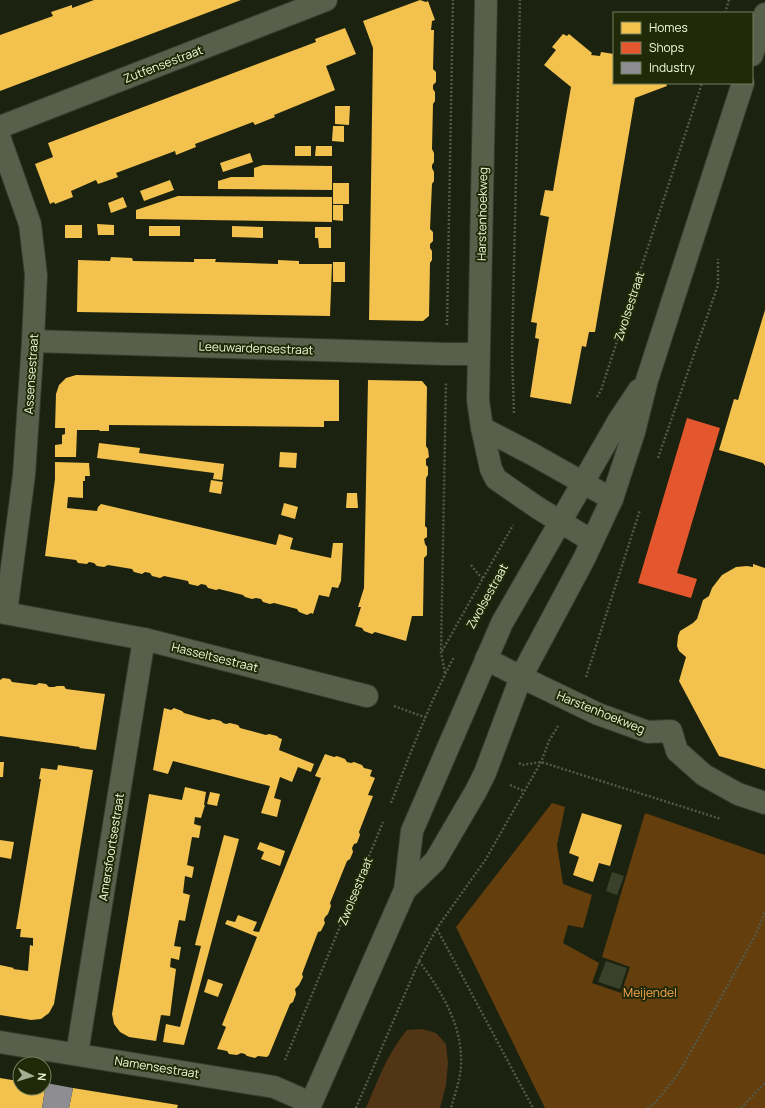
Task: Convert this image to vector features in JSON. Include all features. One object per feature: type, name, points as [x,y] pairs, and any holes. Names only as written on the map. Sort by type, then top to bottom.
[{"type":"street","name":"Zutfensestraat","points":[[0,127],[326,0]]},
{"type":"street","name":"Harstenhoekweg","points":[[486,0],[478,400],[482,428],[491,469],[496,479],[520,496],[592,540]]},
{"type":"street","points":[[753,52],[765,14]]},
{"type":"street","points":[[405,890],[435,862],[476,791],[485,773],[521,678],[612,499],[634,432],[646,380],[743,84]]},
{"type":"street","name":"Assensestraat","points":[[0,139],[30,224],[36,275],[24,475],[3,612]]},
{"type":"street","name":"Leeuwardensestraat","points":[[33,341],[479,354]]},
{"type":"street","points":[[310,1106],[405,890],[412,831],[502,623],[618,420],[646,380]]},
{"type":"street","points":[[482,428],[612,499]]},
{"type":"street","name":"Hasseltsestraat","points":[[3,612],[144,639],[367,696]]},
{"type":"street","name":"Amersfoortsestraat","points":[[77,1054],[144,639]]},
{"type":"street","name":"Harstenhoekweg","points":[[486,659],[521,678],[598,714],[648,732],[672,731],[677,751],[704,775],[738,794],[765,803]]},
{"type":"street","name":"Namensestraat","points":[[0,1042],[274,1086],[310,1106]]},
{"type":"path","points":[[515,418],[512,353],[520,0]]},
{"type":"path","points":[[725,12],[730,0]]},
{"type":"path","name":"Zwolsestraat","points":[[594,404],[601,390],[702,84]]},
{"type":"path","points":[[441,652],[513,526],[520,496]]},
{"type":"path","points":[[471,565],[483,578]]},
{"type":"path","points":[[389,806],[445,674],[455,654]]},
{"type":"path","points":[[367,696],[426,718]]},
{"type":"path","points":[[356,1108],[419,961],[437,928],[486,859],[541,762],[728,821]]},
{"type":"path","name":"Zwolsestraat","points":[[274,1086],[383,821]]},
{"type":"path","points":[[646,1108],[654,1104],[679,1073],[755,936],[765,912]]},
{"type":"path","points":[[437,928],[533,1108]]},
{"type":"path","points":[[419,961],[433,979],[445,999],[455,1022],[460,1045],[461,1065],[458,1084],[451,1108]]},
{"type":"path","points":[[742,1108],[765,1083]]},
{"type":"shaded area","points":[[422,1029],[436,1033],[446,1044],[448,1063],[446,1085],[440,1108],[366,1108],[384,1068],[400,1039],[407,1030]]},
{"type":"green space","name":"Meijendel","points":[[552,803],[565,807],[557,845],[563,884],[592,895],[583,928],[568,925],[563,943],[599,963],[592,983],[621,993],[630,967],[602,957],[645,813],[765,855],[765,1108],[545,1108],[456,927]]},
{"type":"building: Homes","points":[[94,0],[241,0],[0,91],[0,35],[53,16],[51,12],[72,5],[72,8]]},
{"type":"building: Homes","points":[[420,0],[426,2],[428,1],[435,20],[432,21],[431,30],[434,30],[433,69],[436,72],[436,82],[433,85],[435,92],[435,101],[433,104],[432,149],[434,153],[432,168],[434,172],[434,181],[432,184],[430,229],[433,232],[433,241],[430,244],[432,260],[430,263],[429,316],[423,321],[369,320],[373,48],[363,21]]},
{"type":"building: Homes","points":[[345,28],[356,54],[326,66],[335,90],[274,115],[275,117],[255,125],[253,122],[195,144],[196,147],[176,155],[175,151],[116,173],[118,177],[98,184],[96,180],[71,191],[73,197],[55,204],[54,202],[50,204],[35,164],[53,157],[48,143],[316,42],[315,39]]},
{"type":"building: Homes","points":[[563,34],[567,36],[569,34],[592,53],[591,55],[600,56],[601,52],[613,54],[613,84],[666,84],[667,86],[635,98],[595,332],[589,332],[586,347],[582,346],[571,404],[530,397],[539,339],[535,338],[537,323],[531,322],[549,217],[540,215],[545,190],[553,191],[571,87],[544,65],[556,50],[552,47]]},
{"type":"building: Homes","points":[[335,106],[350,106],[349,125],[335,124]]},
{"type":"building: Homes","points":[[333,126],[344,126],[344,142],[332,141]]},
{"type":"building: Homes","points":[[295,146],[311,146],[311,156],[295,156]]},
{"type":"building: Homes","points":[[316,146],[332,146],[332,156],[315,156]]},
{"type":"building: Homes","points":[[250,153],[253,162],[223,172],[220,163]]},
{"type":"building: Homes","points":[[263,165],[332,166],[332,190],[218,189],[218,181],[231,177],[254,177],[254,168]]},
{"type":"building: Homes","points":[[170,180],[174,190],[144,201],[140,191]]},
{"type":"building: Homes","points":[[333,183],[349,183],[349,204],[333,204]]},
{"type":"building: Homes","points":[[178,196],[332,197],[332,222],[136,219],[136,210]]},
{"type":"building: Homes","points":[[123,197],[127,207],[111,213],[108,203]]},
{"type":"building: Homes","points":[[333,205],[343,205],[343,221],[333,220]]},
{"type":"building: Homes","points":[[97,224],[114,225],[114,235],[98,235]]},
{"type":"building: Homes","points":[[65,225],[82,225],[82,238],[65,238]]},
{"type":"building: Homes","points":[[149,226],[180,226],[180,236],[149,236]]},
{"type":"building: Homes","points":[[232,226],[263,227],[263,238],[232,237]]},
{"type":"building: Homes","points":[[315,227],[331,227],[331,248],[319,248],[318,238],[315,238]]},
{"type":"building: Homes","points":[[111,257],[132,258],[133,261],[194,262],[194,259],[216,259],[215,262],[278,264],[278,260],[299,261],[299,264],[332,264],[330,316],[77,312],[78,260],[110,261]]},
{"type":"building: Homes","points":[[333,262],[345,262],[345,282],[333,282]]},
{"type":"building: Homes","points":[[765,310],[765,466],[763,463],[719,450],[734,399],[738,400]]},
{"type":"building: Homes","points":[[76,375],[339,380],[339,421],[324,421],[324,427],[109,425],[109,431],[77,430],[76,457],[55,457],[55,445],[62,444],[62,435],[65,434],[65,428],[55,428],[56,394],[59,385],[66,378]]},
{"type":"building: Homes","points":[[368,380],[422,381],[427,387],[426,446],[429,457],[426,459],[426,465],[428,467],[428,475],[426,478],[425,526],[427,528],[427,537],[424,539],[427,547],[427,555],[424,558],[423,616],[412,616],[406,641],[375,632],[372,634],[355,626],[361,607],[358,607],[364,588]]},
{"type":"building: Homes","points":[[99,443],[140,448],[139,453],[224,464],[222,480],[213,479],[214,473],[97,458]]},
{"type":"building: Homes","points":[[280,452],[297,453],[296,468],[279,467]]},
{"type":"building: Homes","points":[[55,462],[89,463],[90,476],[85,476],[85,481],[83,481],[83,498],[68,497],[67,508],[97,511],[101,504],[276,545],[279,534],[293,538],[290,549],[331,558],[333,543],[343,543],[341,581],[338,588],[332,587],[329,597],[319,595],[313,614],[311,613],[307,615],[299,612],[297,609],[274,603],[270,604],[263,602],[261,599],[252,599],[243,595],[219,589],[216,590],[208,588],[206,585],[201,584],[198,586],[189,584],[188,581],[164,576],[160,578],[152,576],[150,573],[145,572],[142,574],[134,572],[132,569],[108,565],[104,567],[97,566],[94,563],[89,562],[87,564],[78,563],[76,560],[45,556],[55,479]]},
{"type":"building: Homes","points":[[211,480],[223,482],[221,494],[209,492]]},
{"type":"building: Homes","points":[[347,493],[357,493],[358,508],[346,508]]},
{"type":"building: Homes","points":[[284,503],[298,507],[295,519],[281,515]]},
{"type":"building: Homes","points":[[753,564],[765,568],[765,769],[719,756],[679,681],[686,657],[679,651],[677,646],[680,631],[697,619],[703,600],[709,596],[712,588],[722,575],[736,567],[753,567]]},
{"type":"building: Homes","points":[[3,678],[10,679],[12,682],[36,685],[39,683],[46,684],[49,687],[64,686],[66,689],[105,694],[96,750],[0,736],[0,680]]},
{"type":"building: Homes","points":[[164,708],[171,710],[174,708],[184,713],[209,720],[213,719],[226,724],[230,723],[238,725],[240,728],[266,735],[269,734],[277,736],[282,739],[279,750],[314,764],[311,772],[298,767],[292,782],[280,777],[274,798],[281,800],[277,817],[261,813],[270,786],[173,761],[168,774],[153,770]]},
{"type":"building: Homes","points":[[325,754],[334,757],[337,756],[345,759],[347,762],[354,762],[362,765],[364,768],[372,770],[370,776],[375,778],[368,795],[373,796],[359,832],[360,835],[357,843],[354,844],[352,848],[353,852],[350,859],[347,861],[330,903],[331,906],[324,920],[325,923],[321,931],[318,932],[302,974],[303,977],[295,989],[296,994],[293,1002],[290,1004],[269,1055],[267,1057],[258,1056],[255,1058],[241,1053],[237,1055],[229,1054],[227,1051],[217,1049],[226,1027],[222,1025],[257,937],[225,924],[227,920],[235,922],[238,915],[257,922],[253,931],[259,932],[321,778],[315,776]]},
{"type":"building: Homes","points":[[0,762],[4,762],[3,777],[0,777]]},
{"type":"building: Homes","points":[[58,765],[93,770],[54,1004],[49,1013],[41,1019],[31,1020],[0,1015],[0,965],[28,971],[30,945],[33,946],[33,938],[20,937],[21,929],[16,929],[41,779],[39,779],[41,768],[57,770]]},
{"type":"building: Homes","points":[[185,787],[206,792],[205,805],[201,818],[195,817],[194,824],[201,826],[199,838],[192,837],[187,865],[194,867],[192,878],[185,876],[183,893],[190,895],[185,921],[179,920],[174,946],[181,947],[179,960],[171,958],[170,967],[176,969],[170,1016],[161,1015],[156,1041],[129,1037],[120,1032],[114,1024],[112,1014],[149,794],[182,800]]},
{"type":"building: Homes","points":[[210,792],[220,794],[217,806],[207,804]]},
{"type":"building: Homes","points":[[582,813],[622,825],[610,866],[599,863],[593,882],[573,875],[579,857],[569,853]]},
{"type":"building: Homes","points":[[224,835],[239,839],[184,1045],[163,1042],[166,1024],[180,1027],[201,946],[195,945]]},
{"type":"building: Homes","points":[[0,840],[14,842],[11,859],[0,857]]},
{"type":"building: Homes","points":[[260,842],[285,851],[280,866],[261,859],[264,852],[257,849]]},
{"type":"building: Homes","points":[[208,979],[223,984],[218,997],[204,992]]},
{"type":"building: Homes","points":[[0,1078],[12,1080],[12,1096],[44,1096],[42,1108],[0,1108]]},
{"type":"building: Homes","points":[[73,1088],[178,1105],[177,1108],[69,1108]]},
{"type":"building: Shops","points":[[687,418],[720,428],[677,573],[697,579],[691,598],[638,583]]},
{"type":"building: Industry","points":[[52,1084],[73,1088],[69,1108],[42,1108],[44,1096],[52,1096]]},
{"type":"building: Other","points":[[612,872],[624,876],[617,895],[606,891]]},
{"type":"building: Other","points":[[606,961],[627,968],[620,989],[598,982]]}]
